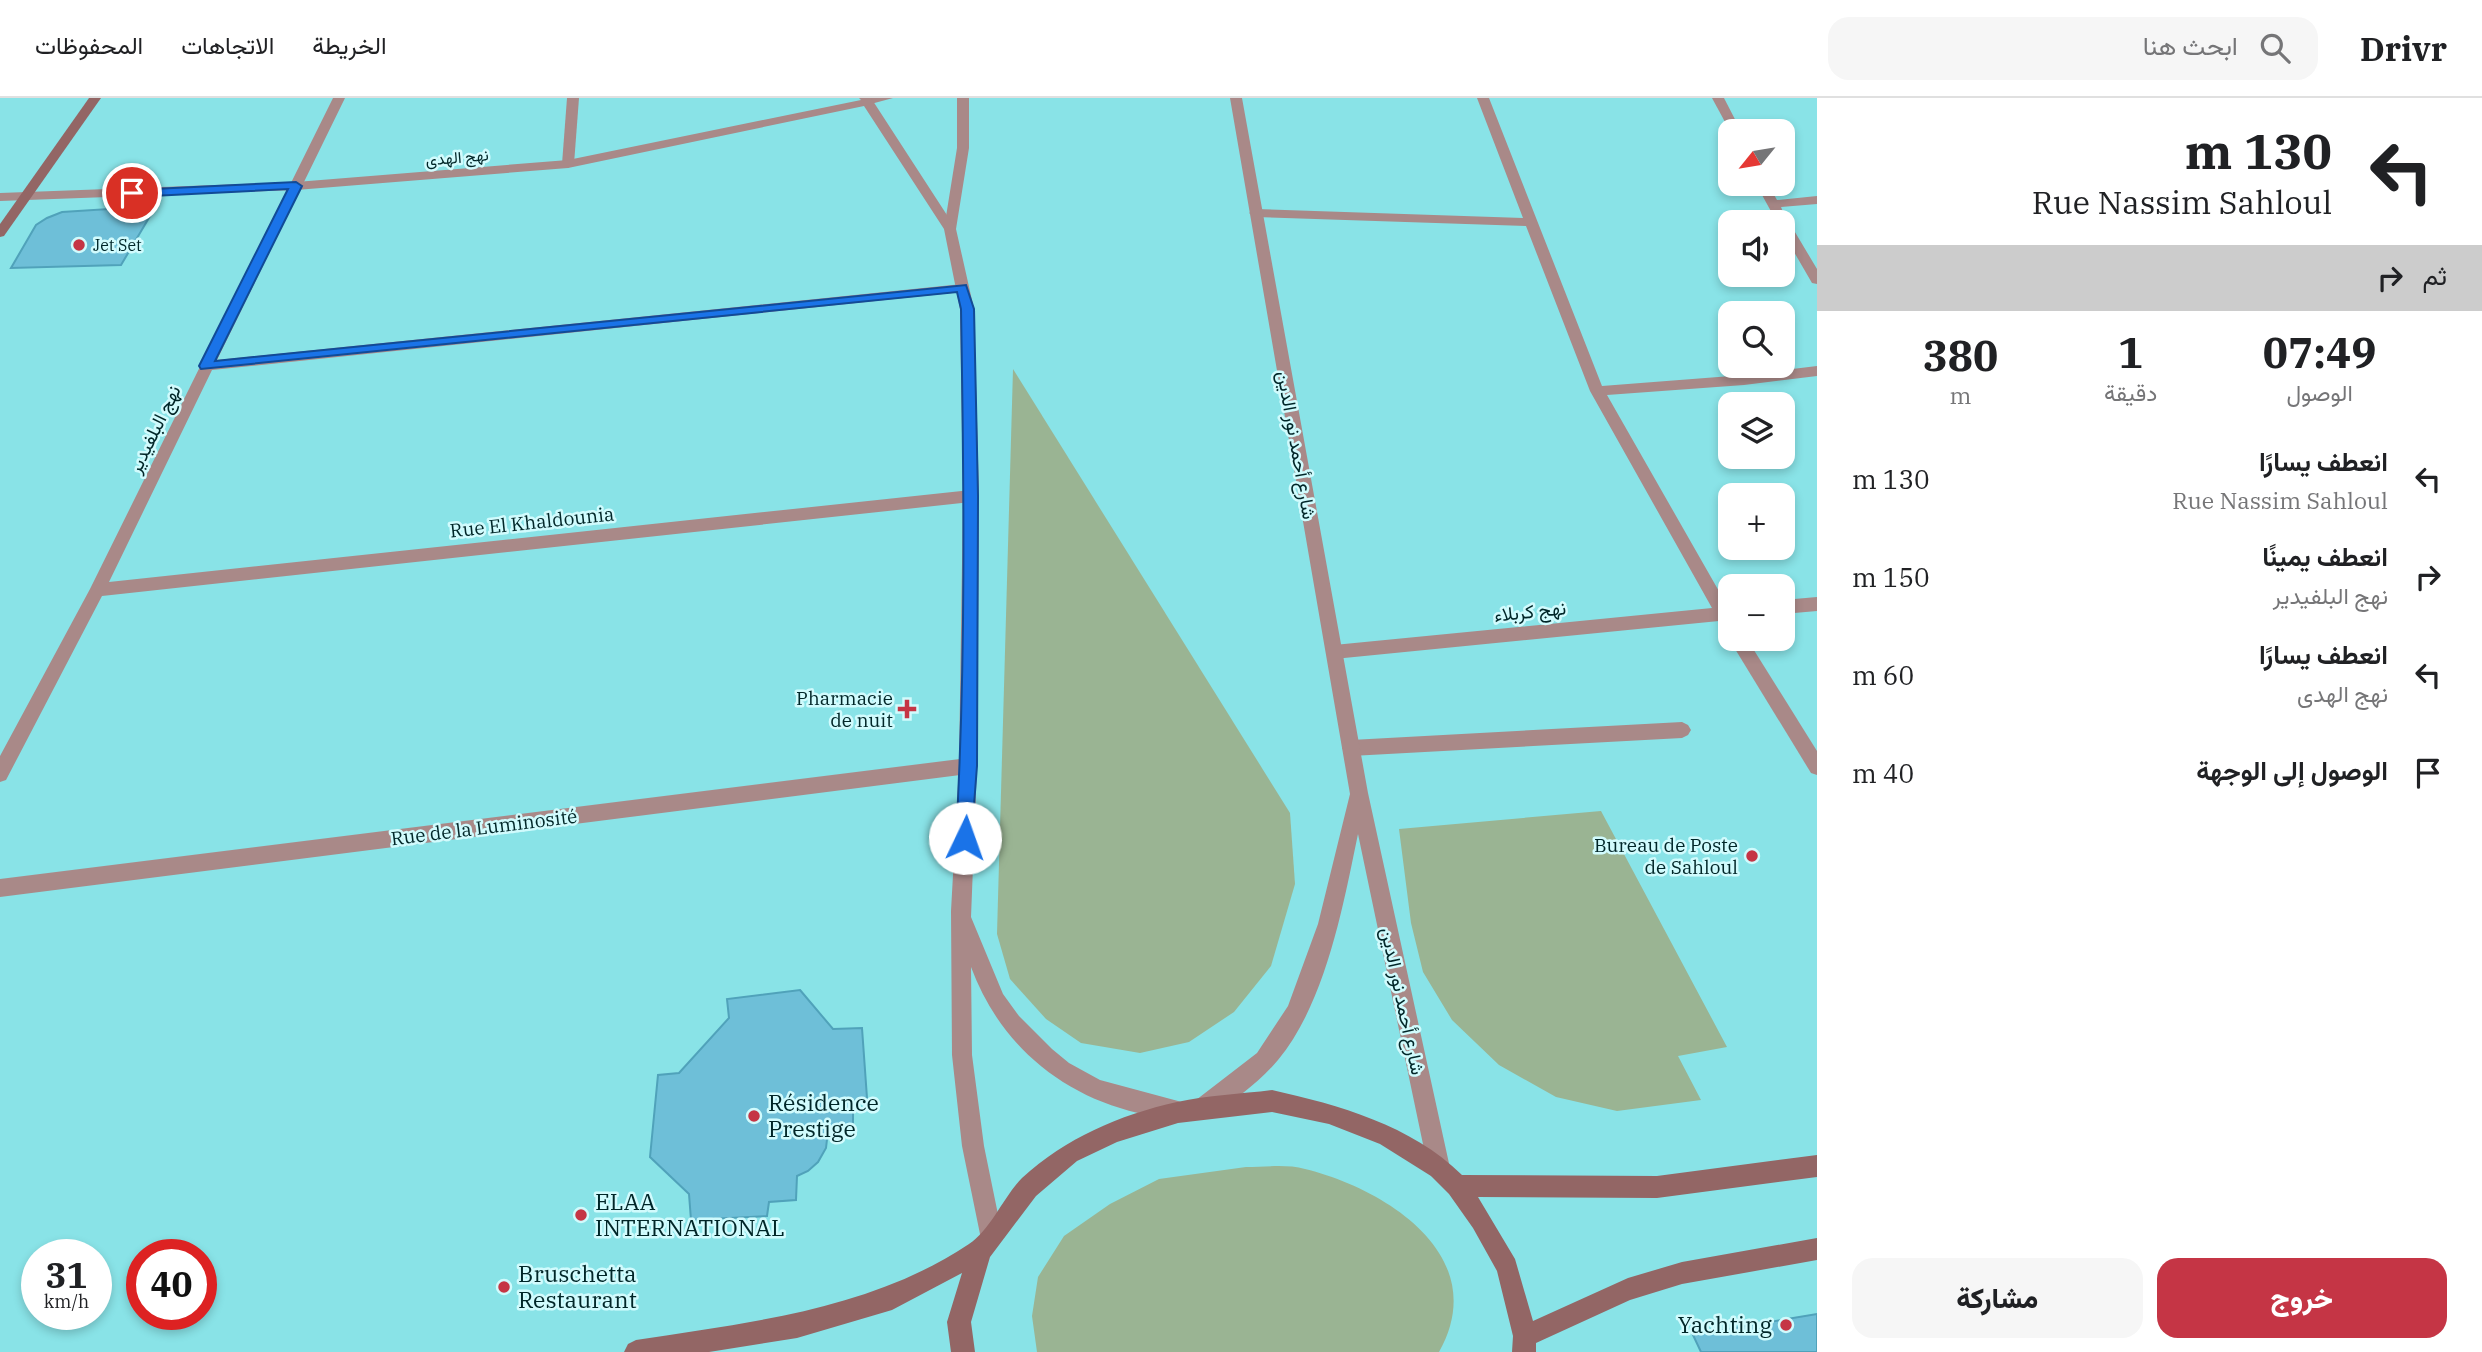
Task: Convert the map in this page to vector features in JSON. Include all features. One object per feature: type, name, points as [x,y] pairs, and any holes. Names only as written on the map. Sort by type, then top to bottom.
[{"type":"main road","points":[[0,233],[94,98]]},
{"type":"main road","points":[[963,1352],[959,1322],[986,1243],[1028,1188],[1069,1153],[1114,1132],[1178,1112],[1204,1108],[1272,1101],[1329,1114],[1387,1136],[1439,1168],[1457,1186],[1481,1220],[1507,1267],[1525,1344],[1629,1289],[1682,1273],[1817,1249]]},
{"type":"main road","points":[[1457,1186],[1657,1187],[1817,1166]]},
{"type":"main road","points":[[636,1352],[797,1326],[892,1298],[986,1243]]},
{"type":"street","name":"نهج البلفيدير","points":[[0,774],[97,590],[339,98]]},
{"type":"street","points":[[568,164],[573,98]]},
{"type":"street","name":"نهج الهدى","points":[[0,197],[296,186],[568,164],[866,100],[887,98]]},
{"type":"street","points":[[963,98],[963,148],[950,229],[967,309],[971,496],[968,766],[961,911],[962,1055],[986,1243]]},
{"type":"street","name":"شارع أحمد نور الدين","points":[[1236,98],[1359,793],[1439,1168]]},
{"type":"street","points":[[1483,98],[1597,391],[1718,601]]},
{"type":"street","points":[[1718,98],[1729,119]]},
{"type":"street","points":[[866,100],[950,229]]},
{"type":"street","points":[[1768,196],[1776,210]]},
{"type":"street","points":[[1772,204],[1817,200]]},
{"type":"street","points":[[1255,213],[1530,222]]},
{"type":"street","points":[[1795,242],[1817,280]]},
{"type":"street","points":[[206,366],[962,288]]},
{"type":"street","points":[[1597,391],[1744,380],[1817,371]]},
{"type":"street","name":"Rue El Khaldounia","points":[[97,590],[971,496]]},
{"type":"street","points":[[1795,606],[1817,604]]},
{"type":"street","name":"نهج كربلاء","points":[[1334,652],[1718,619]]},
{"type":"street","points":[[1745,651],[1817,767]]},
{"type":"street","points":[[1351,748],[1682,730]]},
{"type":"street","name":"Rue de la Luminosité","points":[[0,888],[968,766]]},
{"type":"street","name":"شارع أحمد نور الدين","points":[[1204,1108],[1245,1078],[1280,1041],[1312,978],[1359,793]]},
{"type":"street","points":[[961,911],[993,997],[1020,1032],[1051,1065],[1081,1084],[1111,1097],[1178,1112]]},
{"type":"street","points":[[957,1352],[959,1322]]},
{"type":"green space","points":[[1013,369],[1290,813],[1295,884],[1271,966],[1234,1012],[1189,1042],[1140,1053],[1081,1043],[1046,1019],[1010,979],[997,934]]},
{"type":"green space","points":[[1601,811],[1727,1047],[1678,1056],[1701,1100],[1617,1111],[1556,1097],[1499,1065],[1452,1020],[1423,972],[1411,923],[1399,829]]},
{"type":"green space","points":[[1246,1167],[1298,1167],[1336,1179],[1397,1210],[1423,1232],[1442,1257],[1452,1286],[1452,1317],[1439,1352],[1037,1352],[1032,1316],[1038,1277],[1064,1236],[1110,1204],[1159,1179]]},
{"type":"building","name":"Jet Set","points":[[156,206],[121,265],[11,268],[36,225],[47,218],[62,212]]},
{"type":"building","name":"Résidence Prestige","points":[[800,990],[833,1029],[862,1028],[867,1098],[853,1101],[853,1131],[828,1131],[826,1148],[818,1162],[797,1176],[796,1200],[769,1202],[767,1216],[691,1220],[689,1194],[650,1157],[658,1075],[679,1073],[729,1018],[727,999]]},
{"type":"building","name":"Yachting","points":[[1817,1314],[1817,1352],[1701,1352],[1693,1335]]},
{"type":"place","name":"Jet Set","points":[[79,245]]},
{"type":"place","name":"Pharmacie de nuit","points":[[907,709]]},
{"type":"place","name":"Bureau de Poste de Sahloul","points":[[1752,856]]},
{"type":"place","name":"Résidence Prestige","points":[[754,1116]]},
{"type":"place","name":"ELAA INTERNATIONAL","points":[[581,1215]]},
{"type":"place","name":"Bruschetta Restaurant","points":[[504,1287]]},
{"type":"place","name":"Yachting","points":[[1786,1325]]},
{"type":"route","points":[[132,193],[296,186],[206,366],[962,288],[967,309],[971,496],[965,838]]}]
